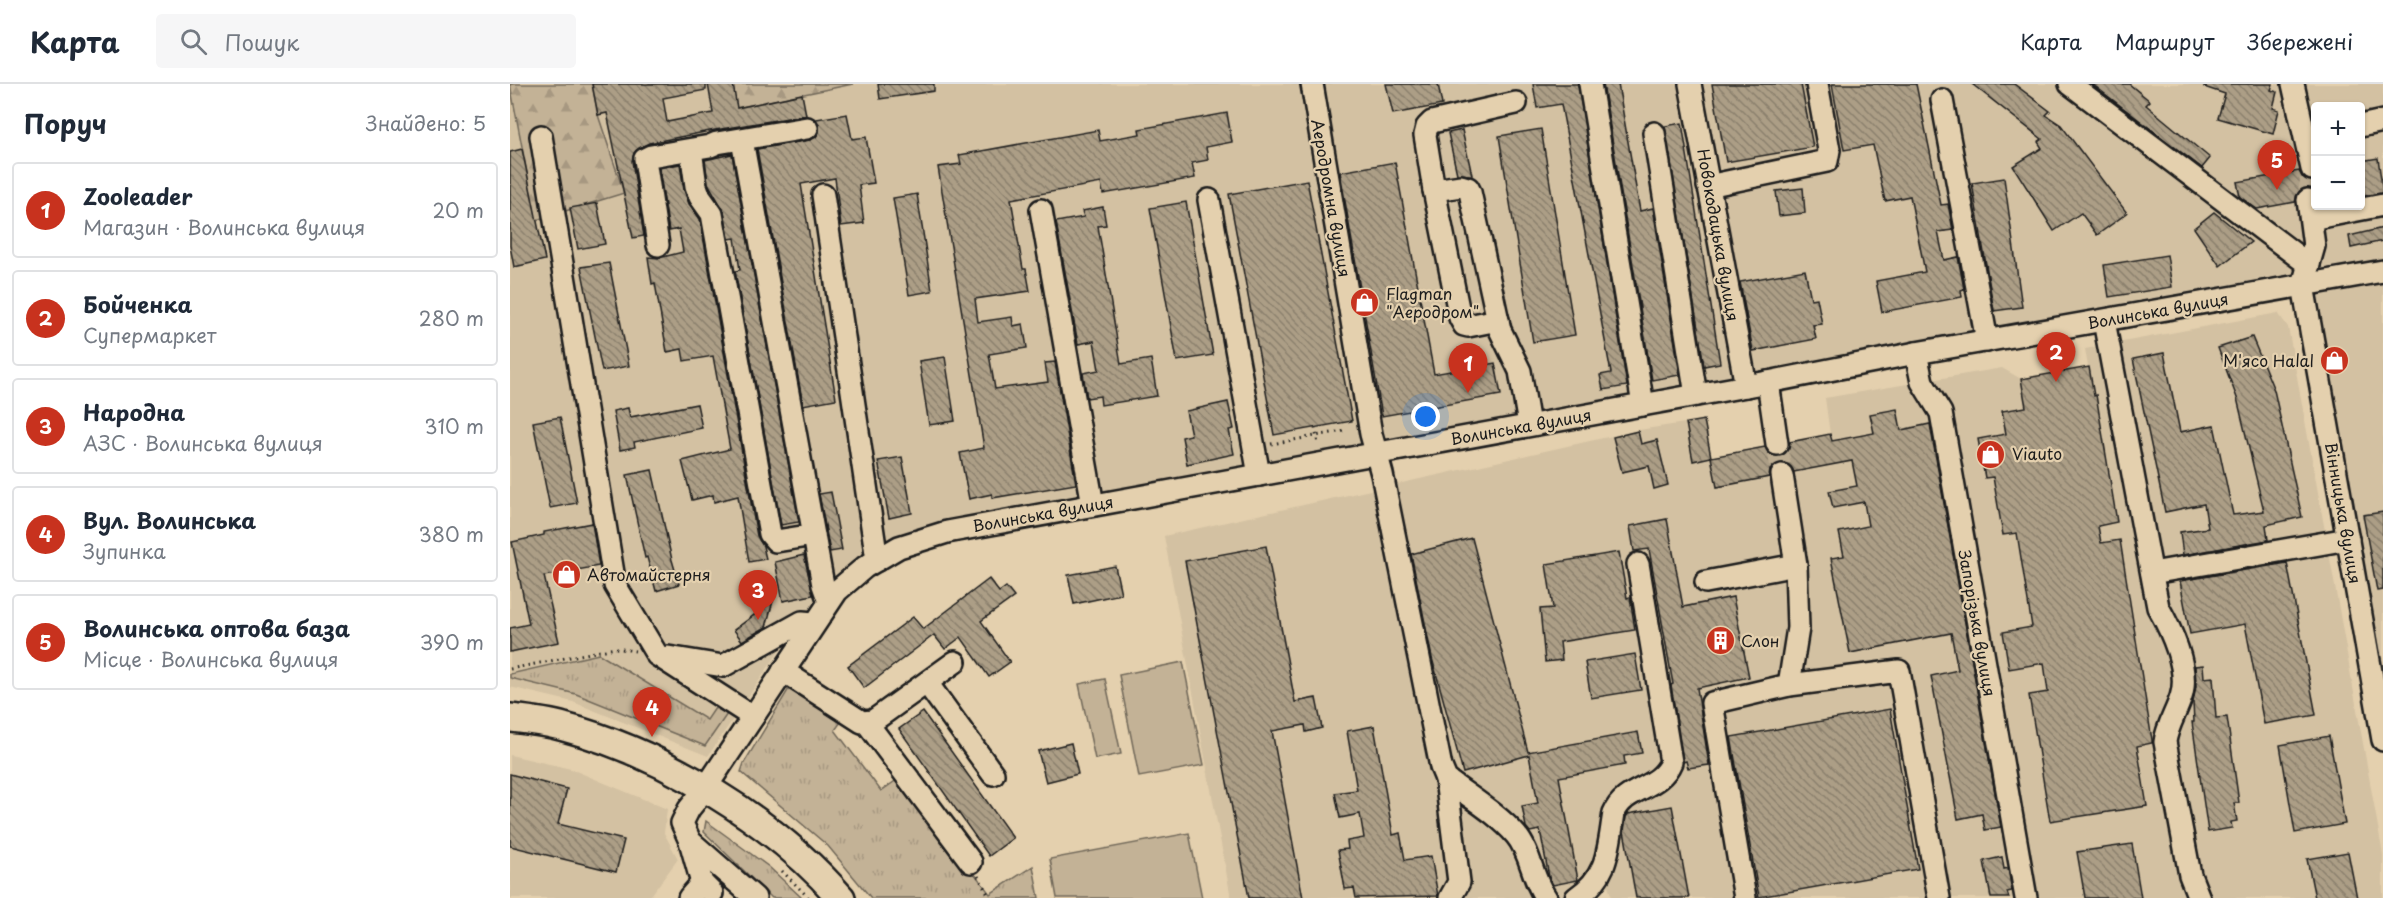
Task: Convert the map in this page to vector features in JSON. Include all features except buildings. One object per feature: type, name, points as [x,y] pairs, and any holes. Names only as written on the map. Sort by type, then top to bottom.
[{"type":"main road","points":[[510,718],[564,726],[629,750],[705,789],[770,830],[806,861],[838,896]]},
{"type":"street","name":"Аеродромна вулиця","points":[[1312,84],[1376,453],[1441,767],[1446,779],[1459,882],[1450,898]]},
{"type":"street","points":[[1590,84],[1643,405]]},
{"type":"street","name":"Новокодацька вулиця","points":[[1690,84],[1746,386]]},
{"type":"street","points":[[1708,186],[1827,161],[1829,150],[1817,84]]},
{"type":"street","points":[[2070,84],[2306,275]]},
{"type":"street","points":[[2293,84],[2310,136],[2311,156]]},
{"type":"street","points":[[1942,100],[1987,341]]},
{"type":"street","points":[[1498,320],[1468,326],[1464,325],[1460,318],[1425,146],[1427,127],[1432,122],[1516,103]]},
{"type":"street","points":[[2365,125],[2383,121]]},
{"type":"street","points":[[658,245],[644,161],[651,156],[807,128]]},
{"type":"street","points":[[1654,133],[1695,395]]},
{"type":"street","points":[[541,136],[615,585],[657,655],[753,717]]},
{"type":"street","points":[[742,140],[823,585],[829,602]]},
{"type":"street","points":[[691,150],[696,186],[700,197],[712,214],[770,534],[776,541],[814,535]]},
{"type":"street","points":[[1434,190],[1461,186],[1468,188],[1470,192],[1500,330],[1520,371],[1529,425]]},
{"type":"street","points":[[823,195],[878,560]]},
{"type":"street","points":[[1209,200],[1259,475]]},
{"type":"street","name":"Вінницька вулиця","points":[[2383,204],[2310,209],[2314,246],[2306,275],[2383,740]]},
{"type":"street","points":[[1041,210],[1093,505]]},
{"type":"street","name":"Волинська вулиця","points":[[690,841],[682,824],[689,809],[705,789],[829,602],[837,591],[865,567],[899,547],[947,532],[1768,382],[1916,352],[2104,321],[2306,275],[2383,271]]},
{"type":"street","points":[[2104,321],[2158,607],[2175,639],[2184,685],[2166,732],[2166,742],[2190,875],[2199,898]]},
{"type":"street","name":"Запорізька вулиця","points":[[1916,352],[1922,382],[1941,413],[2025,898]]},
{"type":"street","points":[[1768,382],[1777,444]]},
{"type":"street","points":[[1782,475],[1796,564],[1798,628],[1789,685]]},
{"type":"street","points":[[2152,573],[2348,539]]},
{"type":"street","points":[[1576,898],[1590,888],[1602,870],[1618,804],[1624,798],[1659,780],[1667,773],[1671,762],[1638,564]]},
{"type":"street","points":[[1706,582],[1796,564]]},
{"type":"street","points":[[657,655],[723,666],[802,622],[814,624]]},
{"type":"street","points":[[783,671],[867,723],[873,722],[955,662]]},
{"type":"street","points":[[1745,898],[1712,703],[1789,685],[1899,671],[1939,898]]},
{"type":"street","points":[[927,682],[993,774]]},
{"type":"street","points":[[867,723],[971,862]]},
{"type":"street","points":[[1446,779],[1516,835],[1524,849],[1540,891],[1546,898]]},
{"type":"street","points":[[690,841],[700,886]]},
{"type":"street","points":[[690,841],[755,898]]},
{"type":"path","points":[[1315,428],[1318,444]]},
{"type":"path","points":[[1254,447],[1343,431]]},
{"type":"path","points":[[510,669],[615,648],[657,655]]},
{"type":"path","points":[[971,862],[990,898]]},
{"type":"path","points":[[780,869],[809,898]]},
{"type":"shaded area","points":[[510,84],[2383,84],[2383,271],[2303,285],[2281,276],[1154,481],[952,520],[909,532],[868,554],[836,579],[801,619],[708,756],[573,702],[510,687]]},
{"type":"shaded area","points":[[2383,280],[2383,710],[2313,293]]},
{"type":"shaded area","points":[[2278,313],[2288,327],[2327,542],[2383,855],[2383,898],[1612,898],[1608,886],[1592,898],[1231,898],[1164,536],[1639,430],[1704,420],[1711,457],[1830,434],[1825,398],[2002,368],[2021,379],[2088,367],[2085,349]]},
{"type":"shaded area","points":[[510,755],[571,769],[667,809],[664,833],[678,859],[649,898],[510,898]]},
{"type":"green space","points":[[510,84],[592,84],[598,115],[624,193],[536,220]]},
{"type":"green space","points":[[732,84],[853,84],[736,108]]},
{"type":"green space","points":[[599,654],[707,720],[715,708],[727,714],[705,746],[576,694],[510,678],[510,674]]},
{"type":"green space","points":[[1183,662],[1204,765],[1139,777],[1119,675]]},
{"type":"green space","points":[[1105,679],[1121,754],[1095,759],[1079,684]]},
{"type":"green space","points":[[790,687],[841,722],[835,730],[881,791],[901,777],[990,894],[1033,866],[1039,898],[871,898],[828,846],[741,772],[744,763]]},
{"type":"green space","points":[[706,821],[769,867],[802,898],[772,898],[704,832]]},
{"type":"green space","points":[[1189,833],[1202,898],[1057,898],[1050,859]]},
{"type":"tunnel","points":[[2308,200],[2311,177]]},
{"type":"tunnel","points":[[1777,444],[1782,475]]},
{"type":"place","name":"Волинська оптова база","points":[[2277,190]]},
{"type":"place","name":"Flagman \"Аеродром\"","points":[[1365,303]]},
{"type":"place","name":"М'ясо Halal","points":[[2335,361]]},
{"type":"place","name":"Бойченка","points":[[2056,382]]},
{"type":"place","name":"Zooleader","points":[[1468,393]]},
{"type":"place","name":"Viauto","points":[[1991,454]]},
{"type":"place","name":"Автомайстерня","points":[[566,575]]},
{"type":"place","name":"Народна","points":[[758,620]]},
{"type":"place","name":"Слон","points":[[1720,641]]},
{"type":"place","name":"Вул. Волинська","points":[[652,737]]}]
